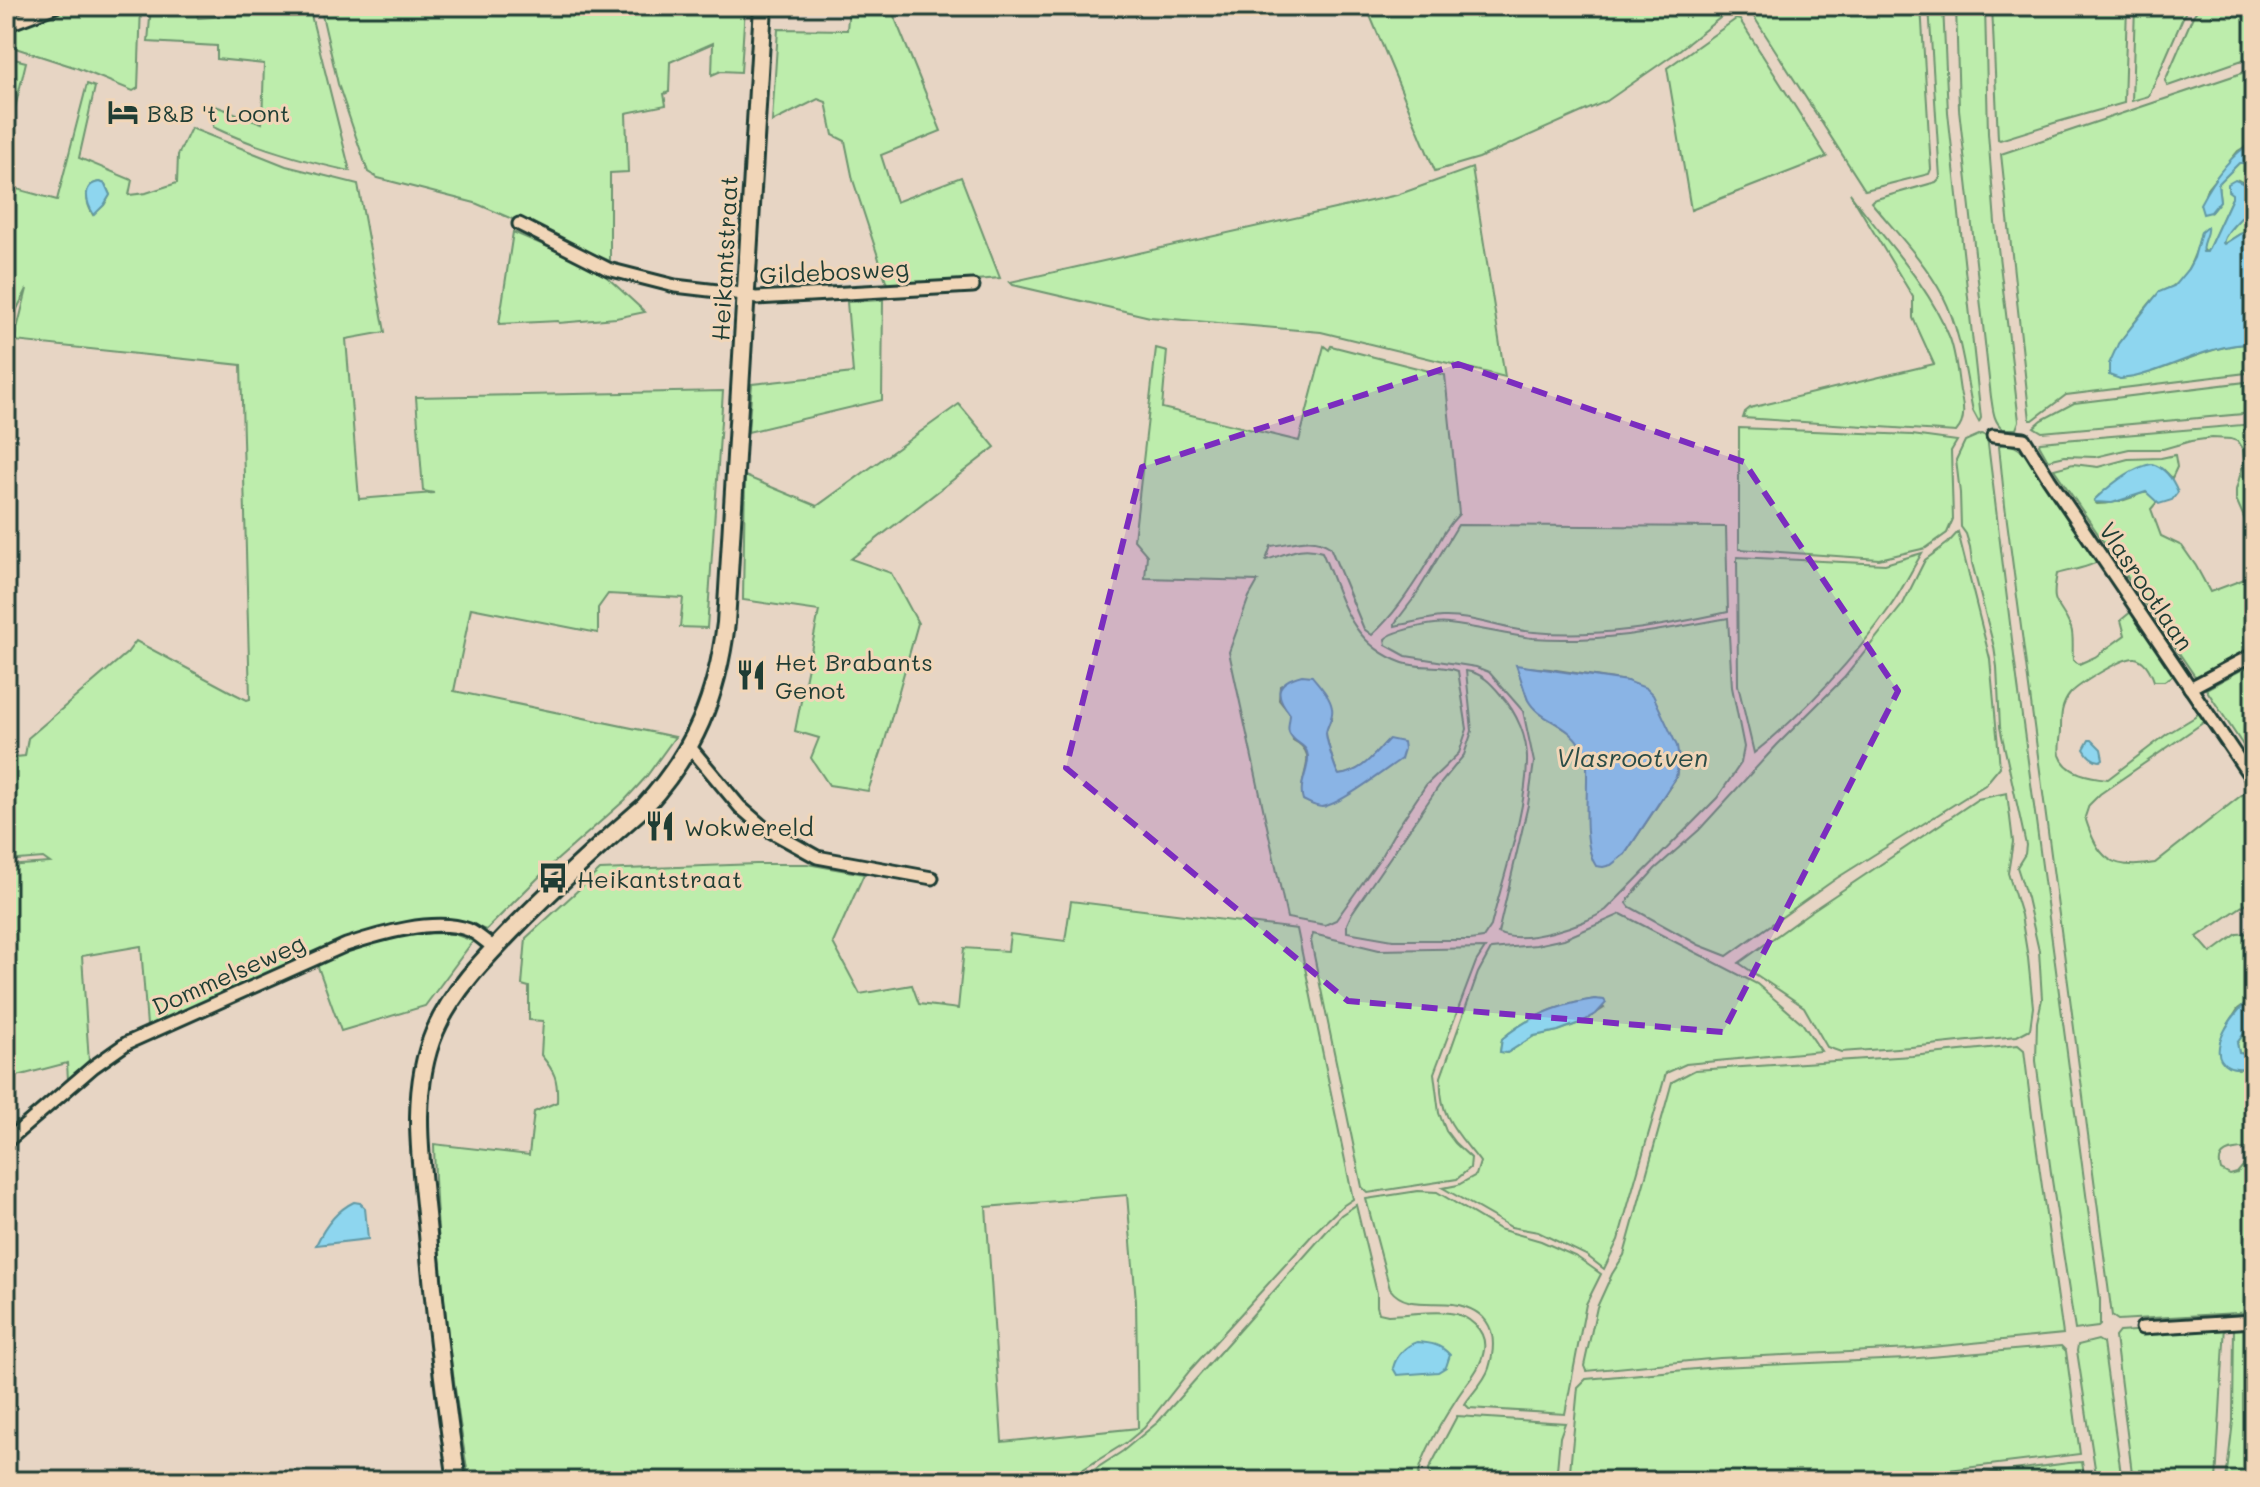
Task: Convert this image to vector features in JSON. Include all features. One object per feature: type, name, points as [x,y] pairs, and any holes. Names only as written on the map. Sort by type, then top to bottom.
[{"type":"street","points":[[6,25],[56,6]]},
{"type":"street","name":"Heikantstraat","points":[[457,1481],[437,1338],[419,1143],[422,1077],[435,1031],[455,994],[494,948],[589,855],[645,806],[690,747],[709,705],[723,651],[736,377],[746,297],[763,6]]},
{"type":"street","name":"Gildebosweg","points":[[519,224],[608,269],[675,286],[746,297],[973,286]]},
{"type":"street","name":"Vlasrootlaan","points":[[1993,436],[2024,439],[2254,782]]},
{"type":"street","points":[[2190,688],[2254,654]]},
{"type":"street","points":[[690,747],[751,817],[817,857],[932,878]]},
{"type":"street","name":"Dommelseweg","points":[[6,1142],[93,1067],[127,1043],[346,945],[395,932],[455,926],[471,931],[494,948]]},
{"type":"street","points":[[2142,1328],[2254,1321]]},
{"type":"highlighted area","points":[[1458,364],[1744,462],[1898,691],[1723,1032],[1348,1001],[1066,768],[1142,467]]},
{"type":"green space","points":[[66,6],[141,6],[138,88],[133,91],[77,68],[6,45],[6,27]]},
{"type":"green space","points":[[151,6],[195,6],[198,18],[310,11],[350,171],[280,153],[213,127],[215,106],[262,123],[264,64],[217,59],[217,46],[148,42]]},
{"type":"green space","points":[[320,6],[745,6],[741,72],[721,71],[712,75],[713,43],[670,62],[669,92],[664,94],[666,105],[626,113],[628,172],[610,173],[610,261],[475,203],[378,178],[368,172],[338,84]]},
{"type":"green space","points":[[849,6],[890,6],[941,131],[881,155],[896,202],[961,177],[1000,278],[888,287],[853,180],[845,141],[833,135],[826,102],[818,99],[772,122],[778,29],[847,30]]},
{"type":"green space","points":[[1366,6],[1729,6],[1730,10],[1607,101],[1479,158],[1435,171]]},
{"type":"green space","points":[[1747,6],[1921,6],[1929,174],[1865,190]]},
{"type":"green space","points":[[1929,6],[1943,6],[1948,112],[1979,422],[1973,411],[1958,338],[1943,296],[1919,259],[1871,202],[1936,182],[1940,178]]},
{"type":"green space","points":[[1956,6],[1985,6],[1988,133],[1995,223],[2019,421],[2016,429],[2000,426],[1991,397],[1959,109]]},
{"type":"green space","points":[[1992,6],[2127,6],[2124,103],[1998,139]]},
{"type":"green space","points":[[2135,6],[2188,6],[2149,96],[2132,101]]},
{"type":"green space","points":[[2200,6],[2254,6],[2254,56],[2168,86],[2165,81]]},
{"type":"green space","points":[[1736,19],[1740,20],[1827,157],[1691,210],[1667,68]]},
{"type":"green space","points":[[6,57],[26,62],[6,146]]},
{"type":"green space","points":[[2254,69],[2254,141],[2238,151],[2207,189],[2205,195],[2211,212],[2220,201],[2218,184],[2239,163],[2254,163],[2254,183],[2249,186],[2238,180],[2207,252],[2202,250],[2201,232],[2188,270],[2173,286],[2159,293],[2118,344],[2120,379],[2154,371],[2219,348],[2254,344],[2254,372],[2066,395],[2030,420],[2001,154]]},
{"type":"green space","points":[[87,84],[95,87],[79,158],[132,180],[129,195],[177,183],[178,155],[191,128],[286,166],[358,184],[385,332],[346,339],[359,499],[434,493],[423,491],[416,397],[723,391],[707,628],[680,627],[683,598],[608,594],[598,608],[598,633],[471,608],[454,691],[675,737],[625,800],[548,868],[486,930],[462,921],[404,924],[374,930],[147,1026],[141,946],[82,956],[89,1062],[68,1080],[67,1063],[6,1079],[6,866],[50,863],[43,858],[6,861],[6,758],[25,756],[28,738],[127,653],[136,641],[250,699],[241,365],[14,341],[27,289],[6,331],[6,186],[57,200]],"holes":[[[94,184],[105,184],[110,195],[93,215],[87,200],[88,190]]]},
{"type":"green space","points":[[1472,168],[1505,377],[1321,332],[1150,317],[1010,282],[1397,195]]},
{"type":"green space","points":[[1850,193],[1917,279],[1949,336],[1963,407],[1962,423],[1956,432],[1743,418],[1750,408],[1934,364],[1913,318],[1913,297]]},
{"type":"green space","points":[[2254,198],[2254,230],[2224,244],[2223,240]]},
{"type":"green space","points":[[513,232],[597,268],[645,312],[559,323],[499,324]]},
{"type":"green space","points":[[883,300],[882,400],[748,432],[752,384],[853,373],[847,302]]},
{"type":"green space","points":[[1324,346],[1329,350],[1331,346],[1445,375],[1459,514],[1406,595],[1380,628],[1372,635],[1364,629],[1330,547],[1309,540],[1271,546],[1266,560],[1300,550],[1322,552],[1350,618],[1370,644],[1403,663],[1458,671],[1467,729],[1459,753],[1426,785],[1336,920],[1325,925],[1287,918],[1229,652],[1258,581],[1145,578],[1147,555],[1134,540],[1156,348],[1167,351],[1162,408],[1299,441]],"holes":[[[1287,683],[1332,717],[1326,733],[1339,775],[1362,766],[1389,739],[1336,801],[1316,805],[1304,800],[1306,752],[1293,740],[1290,714],[1279,700],[1280,686]]]},
{"type":"green space","points":[[2254,381],[2254,413],[2042,432],[2034,427],[2074,403]]},
{"type":"green space","points":[[959,404],[995,447],[851,559],[891,573],[918,623],[868,791],[829,785],[811,758],[819,738],[795,731],[819,611],[743,600],[745,476],[817,506]]},
{"type":"green space","points":[[2254,424],[2254,551],[2249,529],[2236,499],[2244,461],[2243,450],[2237,441],[2212,438],[2163,449],[2129,449],[2095,457],[2065,456],[2048,460],[2039,444],[2040,442]]},
{"type":"green space","points":[[1739,428],[1912,435],[1957,441],[1951,451],[1953,519],[1947,533],[1926,548],[1879,559],[1739,549]]},
{"type":"green space","points":[[1981,434],[1987,436],[2100,1299],[2100,1325],[2075,1330],[2036,1061],[2037,1022],[2042,999],[2039,951],[2017,867],[2025,854],[2026,845],[2000,727],[1994,647],[1970,547],[1961,527],[1956,460],[1965,441]]},
{"type":"green space","points":[[2001,444],[2018,448],[2031,461],[2098,561],[2057,574],[2055,599],[2071,628],[2073,660],[2079,664],[2095,657],[2125,635],[2121,620],[2132,611],[2176,674],[2164,681],[2154,681],[2150,670],[2135,658],[2101,672],[2075,690],[2067,698],[2062,711],[2059,749],[2063,761],[2080,773],[2108,779],[2201,710],[2207,720],[2100,794],[2089,805],[2085,817],[2101,852],[2117,863],[2155,863],[2252,787],[2254,790],[2254,898],[2197,937],[2211,953],[2237,934],[2252,933],[2254,936],[2254,997],[2238,1009],[2226,1028],[2238,1069],[2254,1067],[2254,1148],[2224,1153],[2220,1163],[2221,1170],[2230,1175],[2237,1173],[2249,1159],[2254,1158],[2254,1312],[2118,1320],[2112,1316],[2005,506]]},
{"type":"green space","points":[[2175,455],[2177,467],[2172,478],[2164,470],[2099,495],[2094,501],[2097,504],[2107,503],[2144,493],[2151,495],[2157,502],[2151,509],[2161,536],[2182,546],[2210,592],[2250,577],[2249,565],[2254,569],[2254,649],[2199,678],[2054,469],[2073,464],[2098,467],[2128,459]]},
{"type":"green space","points":[[1458,525],[1726,527],[1728,612],[1607,632],[1523,631],[1455,617],[1431,618],[1395,626]]},
{"type":"green space","points":[[1958,532],[1990,659],[2000,767],[1985,785],[1837,878],[1727,956],[1699,945],[1630,907],[1627,903],[1629,898],[1655,869],[1699,830],[1844,678],[1903,604],[1925,560]]},
{"type":"green space","points":[[1922,553],[1894,601],[1861,646],[1809,704],[1754,753],[1738,685],[1737,557],[1885,564]]},
{"type":"green space","points":[[1728,618],[1732,687],[1744,747],[1741,763],[1717,798],[1606,910],[1584,922],[1553,932],[1522,937],[1498,933],[1528,805],[1534,762],[1523,711],[1489,672],[1476,667],[1406,656],[1386,645],[1385,639],[1425,625],[1443,624],[1522,637],[1582,639]],"holes":[[[1517,666],[1627,681],[1679,759],[1676,778],[1625,854],[1587,784],[1587,758],[1575,736],[1539,712],[1528,700]]]},
{"type":"green space","points":[[2254,663],[2254,762],[2206,689]]},
{"type":"green space","points":[[1466,671],[1486,679],[1507,702],[1517,718],[1527,753],[1526,781],[1518,823],[1491,926],[1483,938],[1470,940],[1393,940],[1347,932],[1352,913],[1441,783],[1464,755],[1472,731]]},
{"type":"green space","points":[[2007,793],[2013,842],[2008,873],[2021,915],[2028,958],[2033,1007],[2030,1029],[2017,1036],[1841,1052],[1827,1047],[1804,1007],[1739,963],[1978,799]]},
{"type":"green space","points":[[807,864],[864,874],[833,943],[860,994],[912,985],[919,1004],[958,1009],[964,948],[1008,951],[1010,934],[1065,941],[1071,901],[1297,929],[1353,1199],[1314,1233],[1191,1369],[1144,1428],[1064,1481],[469,1481],[446,1313],[434,1144],[529,1155],[534,1112],[557,1102],[557,1094],[555,1076],[541,1055],[543,1021],[529,1020],[529,987],[522,985],[526,938],[600,870]],"holes":[[[1127,1195],[1136,1301],[1138,1428],[1002,1442],[986,1207]]]},
{"type":"green space","points":[[1621,914],[1757,984],[1802,1023],[1821,1051],[1686,1064],[1666,1073],[1618,1240],[1604,1269],[1586,1255],[1538,1232],[1511,1227],[1443,1188],[1458,1185],[1476,1175],[1480,1162],[1451,1124],[1441,1091],[1441,1077],[1478,973],[1491,949],[1564,939]],"holes":[[[1595,999],[1604,1008],[1582,1022],[1534,1036],[1507,1053],[1500,1052],[1502,1039],[1546,1012]]]},
{"type":"green space","points":[[414,932],[454,934],[473,941],[425,1006],[341,1031],[317,964],[376,941]]},
{"type":"green space","points":[[1313,934],[1379,950],[1485,948],[1476,962],[1434,1073],[1439,1113],[1446,1131],[1471,1158],[1470,1168],[1457,1179],[1368,1193],[1362,1187],[1311,941]]},
{"type":"green space","points":[[2254,1020],[2254,1050],[2246,1055],[2239,1053],[2237,1043]]},
{"type":"green space","points":[[2018,1045],[2024,1050],[2063,1334],[1912,1349],[1720,1358],[1586,1371],[1584,1366],[1597,1307],[1624,1255],[1672,1082],[1695,1070],[1912,1056]]},
{"type":"green space","points":[[1418,1191],[1437,1192],[1499,1229],[1541,1241],[1577,1257],[1601,1274],[1586,1304],[1565,1414],[1469,1408],[1465,1404],[1489,1368],[1493,1345],[1489,1326],[1484,1318],[1466,1307],[1411,1302],[1390,1289],[1366,1199]]},
{"type":"green space","points":[[1356,1205],[1379,1313],[1457,1314],[1475,1325],[1484,1343],[1477,1369],[1445,1416],[1427,1450],[1418,1481],[1077,1481],[1123,1451],[1158,1422],[1341,1215]]},
{"type":"green space","points":[[2254,1324],[2254,1481],[2226,1481],[2233,1421],[2234,1325]]},
{"type":"green space","points":[[2225,1325],[2216,1481],[2133,1481],[2115,1337],[2119,1332]]},
{"type":"green space","points":[[2098,1340],[2103,1343],[2122,1481],[2097,1481],[2077,1351],[2078,1345]]},
{"type":"green space","points":[[2061,1346],[2066,1351],[2080,1454],[1858,1481],[1569,1481],[1578,1387],[1586,1379],[1718,1367],[1907,1359]]},
{"type":"green space","points":[[1457,1416],[1565,1423],[1560,1437],[1556,1481],[1431,1481],[1429,1469]]},
{"type":"green space","points":[[2082,1462],[2085,1481],[1928,1481],[2069,1463]]},
{"type":"water","points":[[2254,141],[2254,163],[2239,163],[2218,184],[2220,201],[2211,212],[2203,214],[2200,204],[2216,177],[2229,161]]},
{"type":"water","points":[[2235,180],[2249,186],[2254,183],[2254,197],[2223,243],[2254,230],[2254,344],[2208,351],[2134,377],[2120,379],[2109,375],[2109,364],[2118,344],[2159,292],[2174,286],[2188,269],[2201,232],[2207,227],[2202,249],[2207,252],[2232,198],[2228,184]]},
{"type":"water","points":[[100,182],[105,184],[110,195],[94,215],[87,195],[90,186]]},
{"type":"water","points":[[2152,464],[2165,471],[2174,483],[2178,492],[2172,500],[2159,504],[2146,492],[2112,503],[2095,502],[2121,478]]},
{"type":"water","name":"Vlasrootven","points":[[1516,665],[1627,681],[1646,688],[1653,695],[1677,746],[1679,759],[1676,777],[1625,854],[1611,865],[1596,866],[1589,848],[1585,755],[1572,735],[1534,708],[1528,700]]},
{"type":"water","points":[[1302,675],[1312,676],[1331,704],[1332,714],[1326,733],[1339,775],[1361,767],[1389,739],[1403,742],[1401,759],[1350,794],[1322,807],[1303,800],[1307,752],[1289,732],[1290,714],[1280,695],[1286,681]]},
{"type":"water","points":[[2089,740],[2101,749],[2103,759],[2100,761],[2090,757],[2084,749]]},
{"type":"water","points":[[2254,997],[2254,1020],[2237,1043],[2239,1053],[2246,1054],[2254,1049],[2254,1067],[2228,1066],[2221,1060],[2220,1041],[2231,1019]]},
{"type":"water","points":[[1595,999],[1606,1003],[1596,1014],[1582,1022],[1534,1036],[1507,1053],[1500,1052],[1502,1039],[1523,1024],[1558,1008]]},
{"type":"water","points":[[354,1202],[365,1208],[368,1239],[316,1245],[332,1220]]},
{"type":"water","points":[[1417,1342],[1443,1348],[1450,1355],[1446,1367],[1438,1372],[1397,1375],[1393,1368],[1396,1359]]},
{"type":"place","name":"B&B 't Loont","points":[[123,112]]},
{"type":"place","name":"Het Brabants Genot","points":[[751,675]]},
{"type":"place","name":"Wokwereld","points":[[660,826]]},
{"type":"place","name":"Heikantstraat","points":[[553,878]]}]
